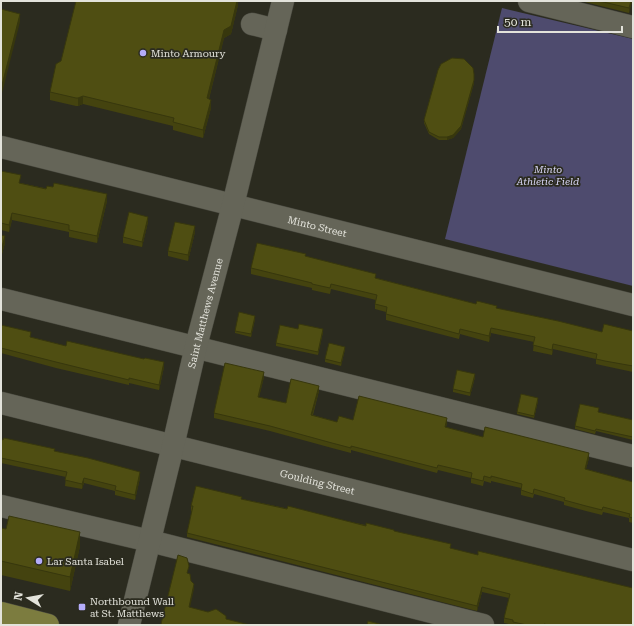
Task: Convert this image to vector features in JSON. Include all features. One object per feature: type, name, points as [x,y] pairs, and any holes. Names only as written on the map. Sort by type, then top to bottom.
[{"type":"main road","points":[[1,613],[48,625]]},
{"type":"street","name":"Saint Matthews Avenue","points":[[129,625],[196,346],[233,205],[283,1]]},
{"type":"street","points":[[529,1],[633,27]]},
{"type":"street","points":[[252,24],[276,30]]},
{"type":"street","name":"Minto Street","points":[[1,146],[633,305]]},
{"type":"street","points":[[1,298],[633,456]]},
{"type":"street","name":"Goulding Street","points":[[1,403],[633,560]]},
{"type":"street","points":[[1,506],[483,625]]},
{"type":"green space","name":"Minto Athletic Field","points":[[502,8],[633,39],[633,286],[445,239]]},
{"type":"building","name":"Minto Armoury","points":[[76,1],[237,1],[231,26],[224,30],[207,98],[211,100],[203,130],[173,122],[174,118],[83,96],[76,98],[50,92],[56,64],[61,61]]},
{"type":"building","points":[[599,1],[631,1],[629,8]]},
{"type":"building","points":[[1,9],[20,14],[1,89]]},
{"type":"building","points":[[452,58],[464,59],[473,68],[474,80],[461,126],[453,135],[439,137],[429,132],[424,120],[438,70],[441,64]]},
{"type":"building","points":[[1,171],[21,175],[19,183],[46,189],[47,186],[53,187],[54,183],[107,194],[97,236],[69,230],[69,225],[12,213],[9,225],[1,223]]},
{"type":"building","points":[[129,212],[148,217],[142,242],[123,237]]},
{"type":"building","points":[[175,222],[195,226],[188,255],[168,251]]},
{"type":"building","points":[[1,235],[5,236],[2,247],[1,247]]},
{"type":"building","points":[[257,243],[306,254],[305,256],[376,274],[375,278],[476,304],[477,301],[497,306],[496,308],[602,332],[604,324],[633,331],[633,366],[596,359],[597,354],[553,344],[552,350],[533,345],[535,337],[491,328],[489,336],[460,329],[459,334],[386,314],[387,307],[375,304],[377,295],[331,284],[330,288],[251,268]]},
{"type":"building","points":[[239,312],[255,316],[251,334],[235,331]]},
{"type":"building","points":[[299,324],[323,329],[318,352],[276,343],[280,325],[298,329]]},
{"type":"building","points":[[1,325],[31,332],[30,337],[66,346],[67,341],[144,359],[164,362],[159,385],[129,378],[129,380],[1,348]]},
{"type":"building","points":[[329,343],[345,347],[341,363],[325,359]]},
{"type":"building","points":[[225,363],[264,372],[258,397],[286,403],[291,379],[319,386],[311,415],[337,422],[339,416],[353,420],[359,396],[447,418],[445,427],[483,437],[485,427],[589,453],[585,469],[633,482],[633,518],[629,517],[630,514],[603,507],[602,510],[586,506],[534,489],[533,494],[521,490],[522,484],[491,476],[491,478],[484,476],[483,481],[471,478],[472,473],[438,465],[437,468],[351,446],[351,448],[270,426],[214,413]]},
{"type":"building","points":[[457,370],[475,374],[470,393],[453,389]]},
{"type":"building","points":[[521,394],[538,398],[534,416],[517,412]]},
{"type":"building","points":[[580,404],[599,408],[598,412],[633,420],[633,437],[575,426]]},
{"type":"building","points":[[4,438],[55,449],[54,451],[88,458],[140,472],[135,495],[115,490],[116,486],[84,478],[82,484],[65,480],[67,472],[1,458],[1,439],[3,440]]},
{"type":"building","points":[[196,486],[242,497],[241,499],[287,509],[288,506],[366,526],[366,523],[451,544],[450,548],[478,555],[478,551],[633,588],[633,625],[527,625],[513,622],[513,620],[504,618],[510,594],[482,587],[477,606],[187,533]]},
{"type":"building","name":"Lar Santa Isabel","points":[[9,516],[80,532],[70,577],[1,561],[1,528],[6,529]]},
{"type":"building","points":[[178,555],[187,558],[189,566],[187,573],[190,574],[191,581],[194,584],[189,607],[208,612],[216,609],[226,616],[226,619],[250,625],[161,624]]},
{"type":"building","points":[[368,621],[383,625],[367,625]]},
{"type":"place","name":"Minto Armoury","points":[[143,53]]},
{"type":"place","name":"Lar Santa Isabel","points":[[39,561]]},
{"type":"place","name":"Northbound Wall at St. Matthews","points":[[82,607]]}]
